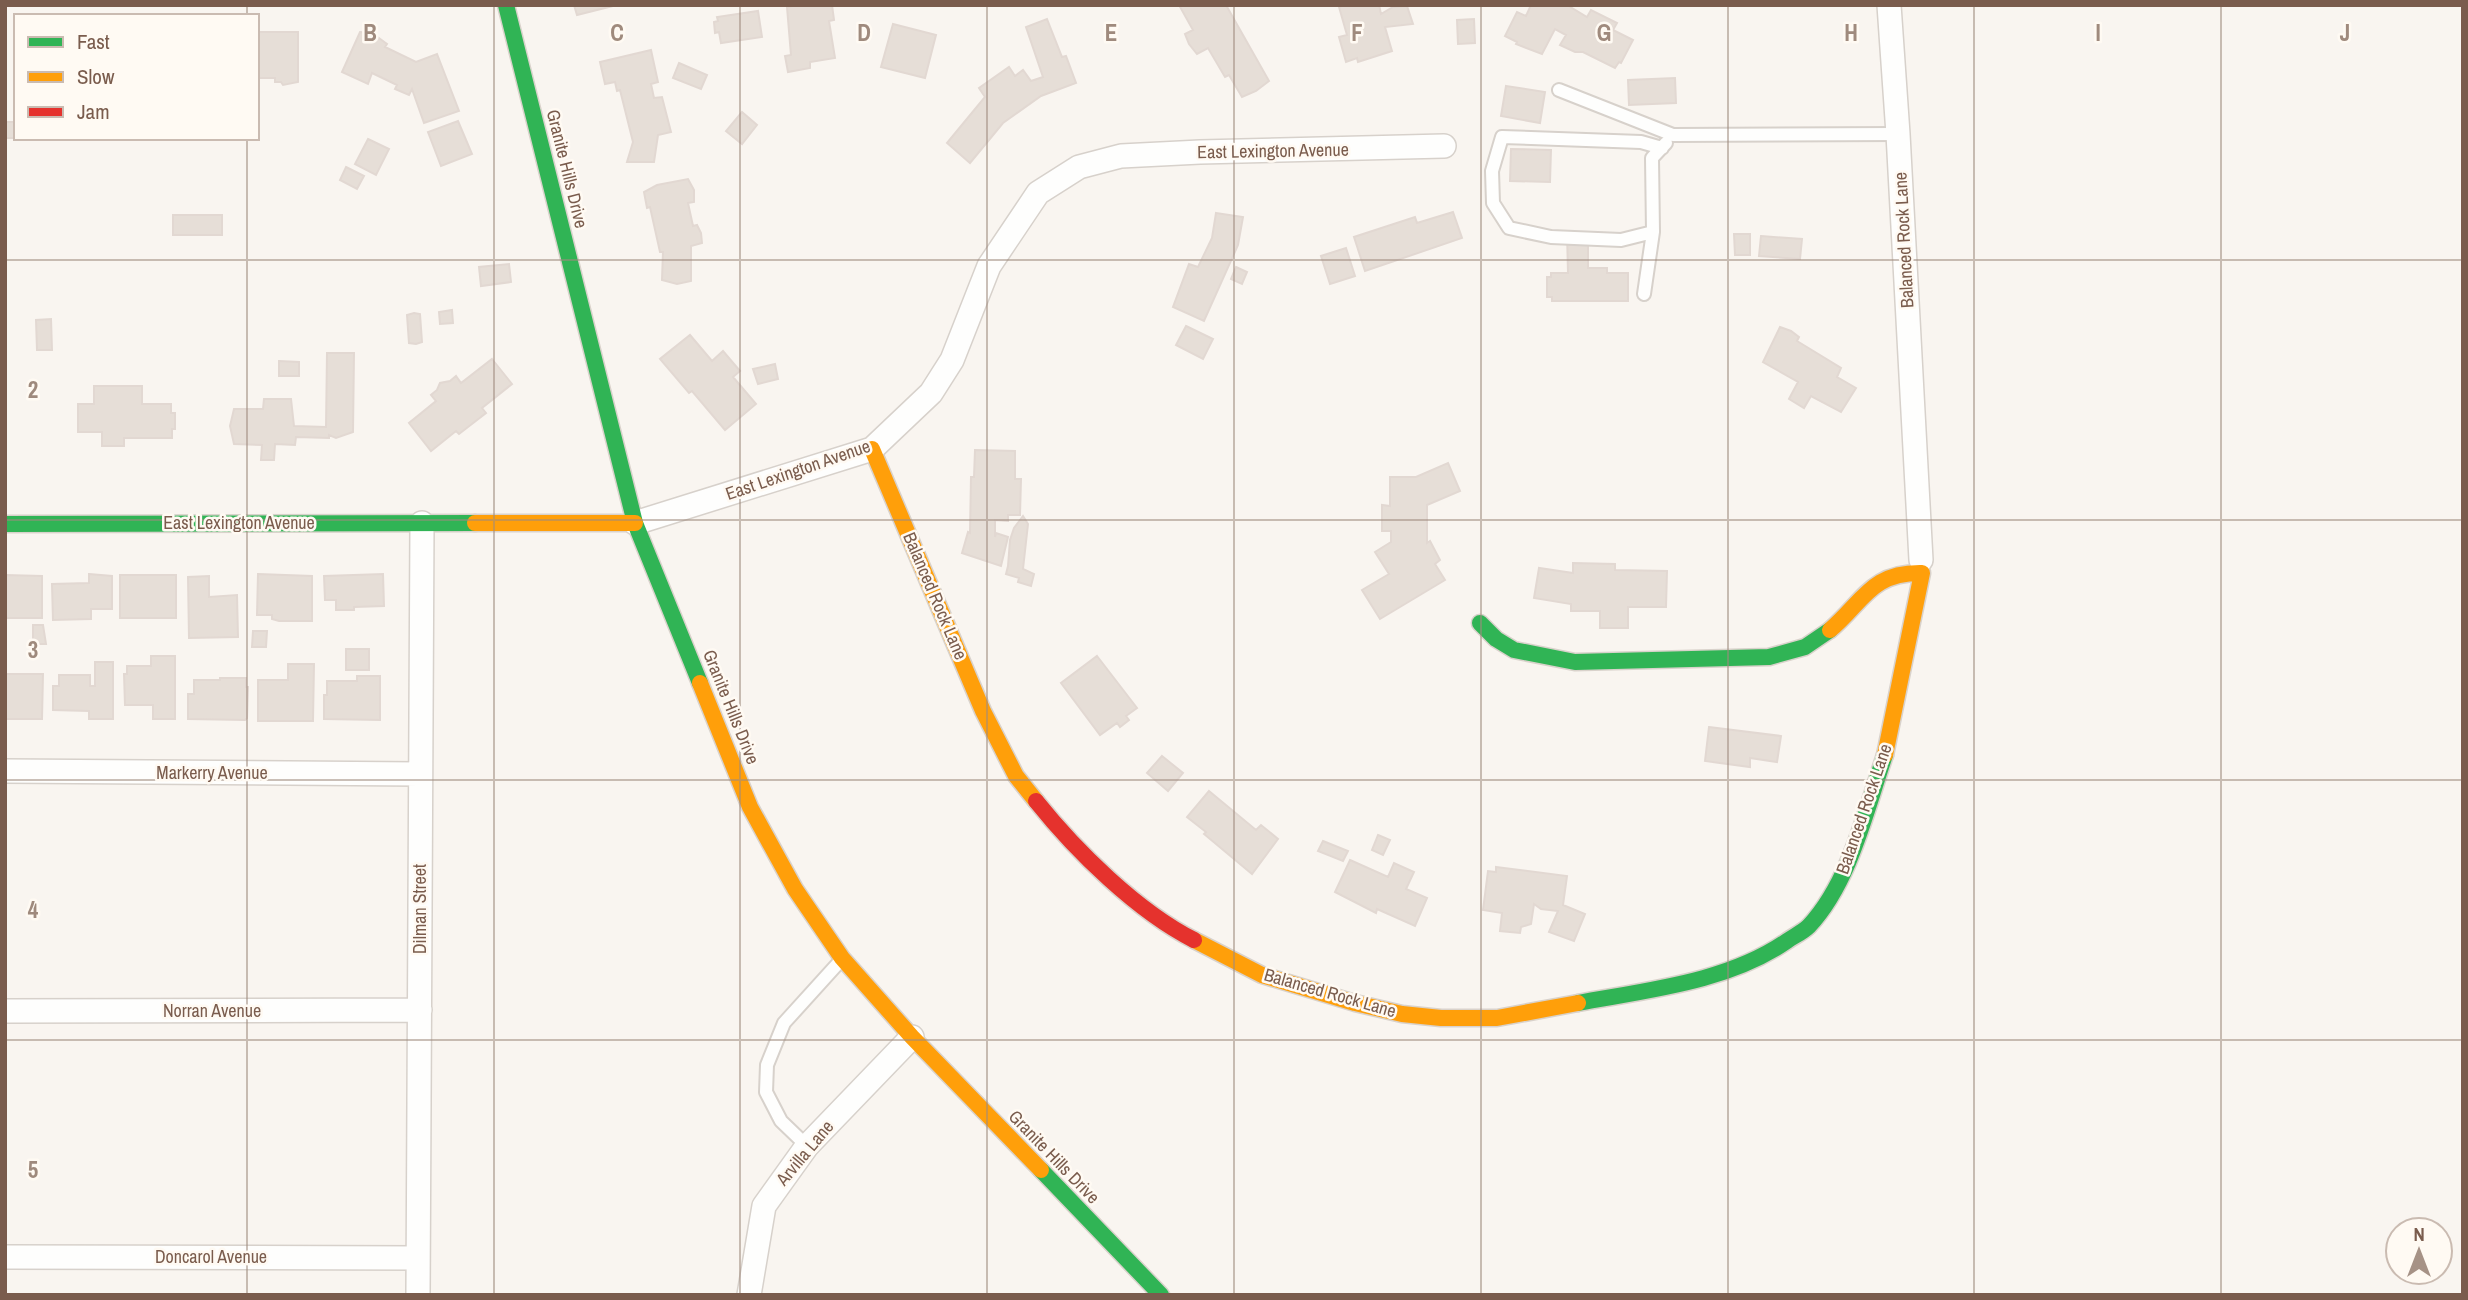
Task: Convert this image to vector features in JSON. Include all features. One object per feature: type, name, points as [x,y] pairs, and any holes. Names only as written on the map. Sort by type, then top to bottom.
[{"type":"street","name":"Granite Hills Drive","points":[[506,5],[635,523],[750,807],[795,889],[842,958],[912,1037],[1161,1295]]},
{"type":"street","name":"Balanced Rock Lane","points":[[872,449],[983,711],[1016,776],[1051,820],[1112,881],[1177,931],[1262,975],[1402,1014],[1497,1018],[1682,984],[1763,958],[1808,927],[1824,906],[1847,865],[1885,754],[1921,566],[1889,5]]},
{"type":"street","name":"East Lexington Avenue","points":[[5,524],[635,523],[872,449],[931,393],[952,360],[989,266],[1038,193],[1079,167],[1121,156],[1444,146]]},
{"type":"street","name":"Dilman Street","points":[[418,1295],[422,523]]},
{"type":"street","points":[[1480,623],[1496,639],[1514,650],[1575,662],[1769,657],[1792,652],[1827,634],[1874,585],[1887,576],[1921,566]]},
{"type":"street","name":"Markerry Avenue","points":[[5,771],[420,774]]},
{"type":"street","name":"Norran Avenue","points":[[5,1011],[420,1010]]},
{"type":"street","name":"Arvilla Lane","points":[[749,1295],[764,1206],[807,1146],[912,1037]]},
{"type":"street","name":"Doncarol Avenue","points":[[5,1257],[418,1258]]},
{"type":"lane","points":[[1559,90],[1673,135],[1898,134]]},
{"type":"lane","points":[[1644,294],[1653,232],[1652,158],[1673,135]]},
{"type":"lane","points":[[1653,232],[1621,240],[1551,237],[1509,228],[1493,203],[1492,171],[1502,137],[1641,142],[1662,148]]},
{"type":"lane","points":[[807,1146],[781,1121],[766,1092],[767,1065],[784,1023],[842,958]]},
{"type":"building","points":[[574,5],[617,5],[577,15]]},
{"type":"building","points":[[832,5],[834,20],[829,21],[835,58],[810,62],[810,68],[788,72],[785,56],[791,55],[787,7]]},
{"type":"building","points":[[1179,5],[1226,5],[1269,81],[1242,97],[1229,75],[1225,77],[1208,48],[1197,54],[1189,44],[1185,34],[1193,30]]},
{"type":"building","points":[[1379,5],[1381,14],[1393,7],[1407,6],[1413,24],[1385,27],[1392,51],[1358,62],[1357,58],[1346,62],[1339,37],[1347,35],[1339,7]]},
{"type":"building","points":[[1531,5],[1567,5],[1587,17],[1591,10],[1617,23],[1613,30],[1633,40],[1621,63],[1615,68],[1583,52],[1575,52],[1560,45],[1566,35],[1555,29],[1542,54],[1516,44],[1517,42],[1505,36],[1517,12],[1526,16]]},
{"type":"building","points":[[758,11],[762,37],[721,43],[719,32],[715,33],[714,22],[718,21],[717,17]]},
{"type":"building","points":[[1047,19],[1076,83],[1041,96],[1003,123],[970,163],[947,143],[985,97],[979,88],[1009,67],[1015,76],[1023,70],[1031,81],[1043,77],[1026,27]]},
{"type":"building","points":[[1474,19],[1475,43],[1458,44],[1457,20]]},
{"type":"building","points":[[893,24],[936,35],[925,78],[881,67]]},
{"type":"building","points":[[259,32],[298,32],[298,82],[283,85],[281,82],[275,82],[275,78],[259,78]]},
{"type":"building","points":[[360,32],[372,33],[387,44],[385,47],[416,62],[437,54],[459,111],[424,123],[412,89],[409,95],[395,89],[397,85],[372,73],[368,84],[342,72]]},
{"type":"building","points":[[651,50],[658,82],[651,84],[654,98],[662,97],[671,132],[658,135],[654,162],[627,162],[633,142],[620,90],[617,91],[615,82],[605,84],[600,62]]},
{"type":"building","points":[[679,63],[707,75],[701,89],[673,78]]},
{"type":"building","points":[[1675,78],[1676,103],[1629,105],[1628,80]]},
{"type":"building","points":[[1506,86],[1545,92],[1540,123],[1501,116]]},
{"type":"building","points":[[742,112],[757,125],[742,144],[726,131]]},
{"type":"building","points":[[458,121],[472,154],[441,166],[428,132]]},
{"type":"building","points":[[5,122],[14,122],[14,138],[6,138]]},
{"type":"building","points":[[368,139],[389,149],[376,175],[355,164]]},
{"type":"building","points":[[1511,149],[1551,150],[1550,182],[1510,181]]},
{"type":"building","points":[[346,167],[364,176],[357,189],[340,180]]},
{"type":"building","points":[[688,179],[694,190],[694,202],[688,203],[693,226],[697,225],[702,243],[691,246],[691,281],[677,284],[662,280],[663,252],[660,252],[644,192],[657,185]]},
{"type":"building","points":[[1453,212],[1462,238],[1365,271],[1354,237],[1415,217],[1417,223]]},
{"type":"building","points":[[1216,213],[1243,217],[1238,245],[1204,321],[1173,307],[1189,264],[1198,267],[1212,238]]},
{"type":"building","points":[[173,215],[222,215],[222,235],[173,235]]},
{"type":"building","points":[[1567,233],[1588,233],[1588,268],[1607,268],[1607,273],[1628,273],[1628,301],[1552,301],[1552,297],[1547,297],[1547,277],[1551,277],[1551,273],[1568,273]]},
{"type":"building","points":[[1734,234],[1750,234],[1750,255],[1735,255]]},
{"type":"building","points":[[1761,236],[1802,239],[1800,259],[1759,256]]},
{"type":"building","points":[[1346,248],[1355,276],[1330,284],[1321,256]]},
{"type":"building","points":[[509,264],[511,282],[481,286],[479,267]]},
{"type":"building","points":[[1236,267],[1247,272],[1242,284],[1231,279]]},
{"type":"building","points":[[452,310],[453,323],[440,324],[439,312]]},
{"type":"building","points":[[420,314],[422,342],[416,344],[409,343],[407,315]]},
{"type":"building","points":[[51,319],[52,350],[37,350],[36,320]]},
{"type":"building","points":[[1186,326],[1213,339],[1203,359],[1176,345]]},
{"type":"building","points":[[1780,327],[1791,331],[1799,337],[1797,341],[1841,368],[1837,377],[1856,388],[1841,412],[1811,396],[1804,408],[1789,399],[1798,382],[1763,362]]},
{"type":"building","points":[[690,335],[712,361],[723,351],[740,371],[733,377],[756,404],[725,430],[660,359]]},
{"type":"building","points":[[327,353],[354,353],[353,432],[336,438],[329,435],[329,438],[296,437],[295,445],[275,444],[274,460],[261,460],[262,445],[234,444],[230,426],[234,409],[263,409],[264,399],[291,399],[294,426],[326,427]]},
{"type":"building","points":[[492,359],[512,384],[482,408],[486,413],[459,434],[456,431],[431,451],[409,423],[436,401],[431,395],[440,383],[450,381],[456,376],[461,383]]},
{"type":"building","points":[[279,361],[299,362],[299,376],[279,376]]},
{"type":"building","points":[[775,364],[778,379],[758,384],[753,369]]},
{"type":"building","points":[[94,386],[142,386],[142,404],[171,404],[171,413],[175,413],[172,438],[124,438],[124,446],[102,446],[102,432],[78,432],[78,404],[94,404]]},
{"type":"building","points":[[975,450],[1015,451],[1015,479],[1021,479],[1020,515],[1008,515],[1008,521],[995,520],[995,537],[996,533],[1008,537],[1001,566],[962,553],[968,532],[970,533],[971,477],[974,477]]},
{"type":"building","points":[[1448,463],[1460,491],[1427,505],[1427,543],[1430,541],[1440,560],[1435,564],[1445,580],[1380,619],[1362,590],[1389,574],[1375,552],[1391,542],[1391,531],[1382,531],[1382,505],[1390,506],[1390,477],[1416,477]]},
{"type":"building","points":[[1023,516],[1028,524],[1023,569],[1034,574],[1031,586],[1006,574],[1010,540],[1014,528]]},
{"type":"building","points":[[1573,563],[1615,564],[1615,570],[1667,571],[1666,607],[1628,607],[1628,628],[1600,628],[1600,611],[1571,611],[1571,604],[1534,598],[1539,568],[1573,573]]},
{"type":"building","points":[[89,574],[112,576],[112,609],[91,609],[91,619],[53,620],[52,584],[89,583]]},
{"type":"building","points":[[258,574],[312,576],[312,621],[279,621],[272,619],[272,615],[257,615]]},
{"type":"building","points":[[383,574],[384,606],[336,610],[336,600],[325,600],[324,576]]},
{"type":"building","points":[[5,575],[42,576],[42,618],[7,618]]},
{"type":"building","points":[[120,575],[176,575],[176,618],[120,618]]},
{"type":"building","points":[[209,576],[209,597],[237,595],[238,637],[189,638],[188,577]]},
{"type":"building","points":[[33,625],[43,625],[46,644],[33,644]]},
{"type":"building","points":[[253,631],[267,631],[266,647],[252,647]]},
{"type":"building","points":[[346,649],[369,649],[369,670],[346,670]]},
{"type":"building","points":[[151,656],[175,656],[175,719],[153,719],[153,705],[125,705],[124,674],[127,674],[127,666],[151,666]]},
{"type":"building","points":[[1097,656],[1137,708],[1126,716],[1129,720],[1120,727],[1117,723],[1100,735],[1061,683]]},
{"type":"building","points":[[95,662],[113,662],[113,719],[89,719],[89,711],[53,710],[53,686],[59,686],[59,675],[90,675],[90,686],[95,686]]},
{"type":"building","points":[[288,664],[314,664],[313,721],[258,721],[258,680],[288,680]]},
{"type":"building","points":[[6,674],[43,674],[42,719],[5,719]]},
{"type":"building","points":[[357,676],[380,676],[380,720],[324,719],[327,681],[357,681]]},
{"type":"building","points":[[246,678],[247,718],[188,719],[188,694],[194,694],[194,680]]},
{"type":"building","points":[[1709,727],[1781,736],[1777,762],[1750,758],[1750,767],[1705,761]]},
{"type":"building","points":[[1162,756],[1183,773],[1168,791],[1147,773]]},
{"type":"building","points":[[1209,791],[1256,830],[1261,825],[1278,839],[1252,874],[1187,817]]},
{"type":"building","points":[[1378,835],[1390,840],[1383,855],[1372,850]]},
{"type":"building","points":[[1323,841],[1348,851],[1343,861],[1318,851]]},
{"type":"building","points":[[1350,860],[1388,877],[1394,863],[1414,872],[1406,889],[1427,898],[1415,926],[1377,909],[1376,913],[1335,892]]},
{"type":"building","points":[[1496,867],[1567,876],[1563,905],[1585,914],[1574,941],[1549,932],[1558,911],[1541,909],[1534,904],[1531,924],[1521,927],[1520,933],[1500,931],[1502,913],[1483,910],[1488,871],[1496,872]]},
{"type":"traffic: fast","points":[[506,5],[635,523],[700,683]]},
{"type":"traffic: fast","points":[[5,524],[475,523]]},
{"type":"traffic: fast","points":[[1480,623],[1496,639],[1514,650],[1575,662],[1769,657],[1805,647],[1830,630]]},
{"type":"traffic: fast","points":[[1578,1003],[1713,975],[1764,955],[1807,928],[1836,888],[1846,867],[1885,755]]},
{"type":"traffic: fast","points":[[1041,1170],[1161,1295]]},
{"type":"traffic: slow","points":[[872,449],[983,711],[1016,776],[1036,801]]},
{"type":"traffic: slow","points":[[475,523],[635,523]]},
{"type":"traffic: slow","points":[[1830,630],[1879,583],[1891,577],[1922,573],[1885,755]]},
{"type":"traffic: slow","points":[[700,683],[750,807],[795,889],[842,958],[912,1037],[1041,1170]]},
{"type":"traffic: slow","points":[[1194,940],[1262,975],[1402,1014],[1441,1018],[1497,1018],[1578,1003]]},
{"type":"traffic: jam","points":[[1036,801],[1070,840],[1109,878],[1151,913],[1194,940]]}]
